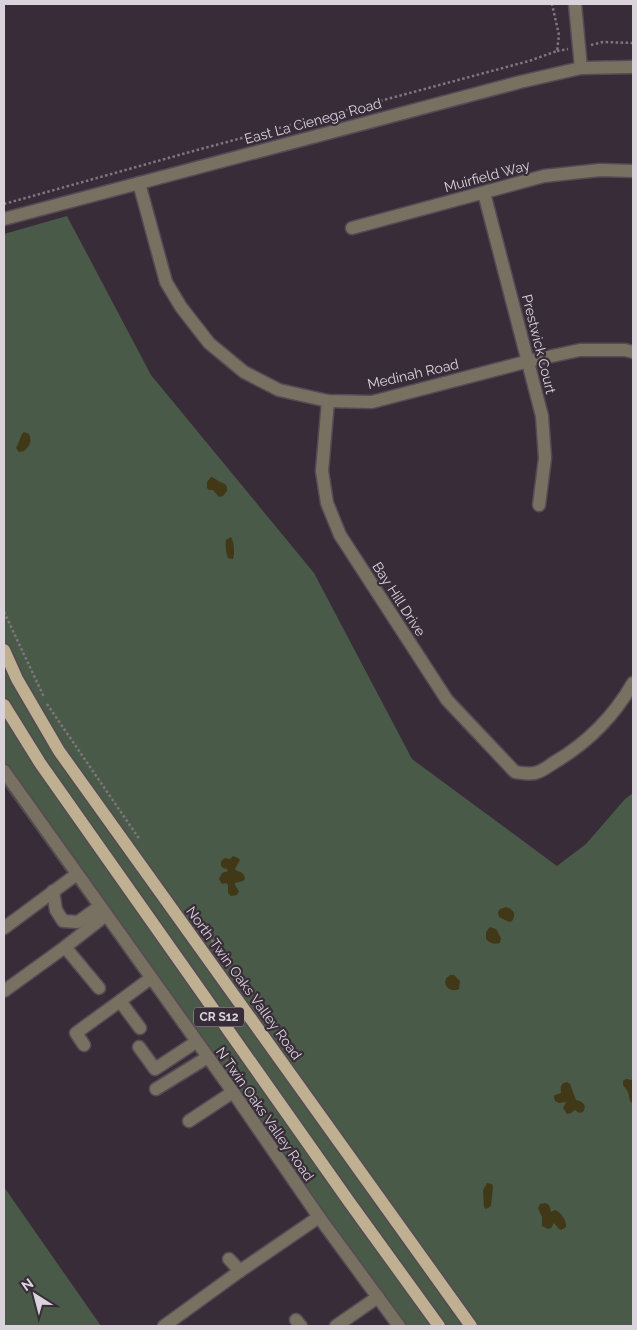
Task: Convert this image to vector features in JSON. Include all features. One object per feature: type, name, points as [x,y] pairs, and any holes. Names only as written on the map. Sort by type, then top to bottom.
[{"type":"main road","name":"North Twin Oaks Valley Road","points":[[4,650],[17,679],[59,751],[471,1326]]},
{"type":"main road","name":"CR S12","points":[[4,705],[40,763],[438,1326]]},
{"type":"street","points":[[575,4],[581,68]]},
{"type":"street","name":"East La Cienega Road","points":[[4,219],[520,82],[581,68],[633,67]]},
{"type":"street","name":"Muirfield Way","points":[[352,228],[544,176],[600,170],[633,171]]},
{"type":"street","name":"Medinah Road","points":[[138,183],[166,282],[181,307],[208,343],[244,372],[279,390],[328,401],[372,402],[529,361],[580,350],[625,350],[633,352]]},
{"type":"street","name":"Prestwick Court","points":[[484,192],[542,416],[545,458],[539,505]]},
{"type":"street","name":"Bay Hill Drive","points":[[328,401],[322,471],[327,503],[340,535],[447,700],[516,772],[529,774],[538,772],[566,756],[602,726],[623,700],[633,683]]},
{"type":"street","name":"N Twin Oaks Valley Road","points":[[4,771],[208,1057],[319,1217],[399,1326]]},
{"type":"street","points":[[4,928],[77,874]]},
{"type":"street","points":[[53,891],[56,910],[63,921],[78,922],[103,911]]},
{"type":"street","points":[[4,991],[65,947],[103,911]]},
{"type":"street","points":[[65,947],[99,988]]},
{"type":"street","points":[[84,1045],[76,1033],[151,978]]},
{"type":"street","points":[[120,1001],[140,1028]]},
{"type":"street","points":[[139,1047],[155,1069],[196,1042]]},
{"type":"street","points":[[156,1089],[208,1057]]},
{"type":"street","points":[[189,1121],[232,1092]]},
{"type":"street","points":[[164,1326],[319,1217]]},
{"type":"street","points":[[229,1259],[240,1271]]},
{"type":"street","points":[[336,1326],[378,1297]]},
{"type":"path","points":[[552,4],[559,35],[557,51]]},
{"type":"path","points":[[4,204],[529,61],[557,51],[603,42],[633,43]]},
{"type":"path","points":[[4,612],[45,701],[144,846]]},
{"type":"path","points":[[207,935],[245,988]]},
{"type":"green space","points":[[67,216],[151,375],[314,573],[412,759],[557,866],[586,844],[625,799],[633,793],[633,1326],[392,1326],[4,785],[4,234]]},
{"type":"green space","points":[[4,1187],[101,1326],[4,1326]]},
{"type":"sand","points":[[24,432],[29,434],[30,443],[24,451],[19,452],[16,448]]},
{"type":"sand","points":[[211,477],[227,486],[227,491],[223,496],[219,497],[213,490],[207,488],[207,482]]},
{"type":"sand","points":[[231,537],[234,548],[233,559],[228,558],[226,549],[226,540]]},
{"type":"sand","points":[[233,856],[240,860],[235,869],[244,875],[245,879],[235,883],[239,891],[237,895],[231,896],[228,893],[228,885],[226,883],[222,884],[219,879],[222,873],[228,871],[221,866],[221,861],[225,858],[230,859]]},
{"type":"sand","points":[[506,907],[511,909],[514,914],[512,921],[509,922],[499,917],[498,912]]},
{"type":"sand","points":[[490,927],[496,929],[501,938],[500,943],[492,943],[486,939],[486,932]]},
{"type":"sand","points":[[450,975],[454,975],[460,981],[459,989],[449,989],[445,984]]},
{"type":"sand","points":[[626,1079],[633,1080],[633,1104],[623,1085],[623,1081]]},
{"type":"sand","points":[[567,1082],[570,1084],[576,1100],[585,1105],[583,1112],[579,1113],[575,1110],[567,1114],[563,1108],[566,1102],[559,1103],[555,1101],[555,1095],[561,1093],[562,1085]]},
{"type":"sand","points":[[487,1183],[492,1184],[493,1187],[491,1206],[486,1209],[484,1207],[483,1190]]},
{"type":"sand","points":[[545,1203],[549,1205],[551,1212],[555,1210],[561,1215],[566,1222],[566,1227],[561,1230],[554,1223],[548,1229],[542,1226],[542,1217],[538,1208],[540,1204]]}]
